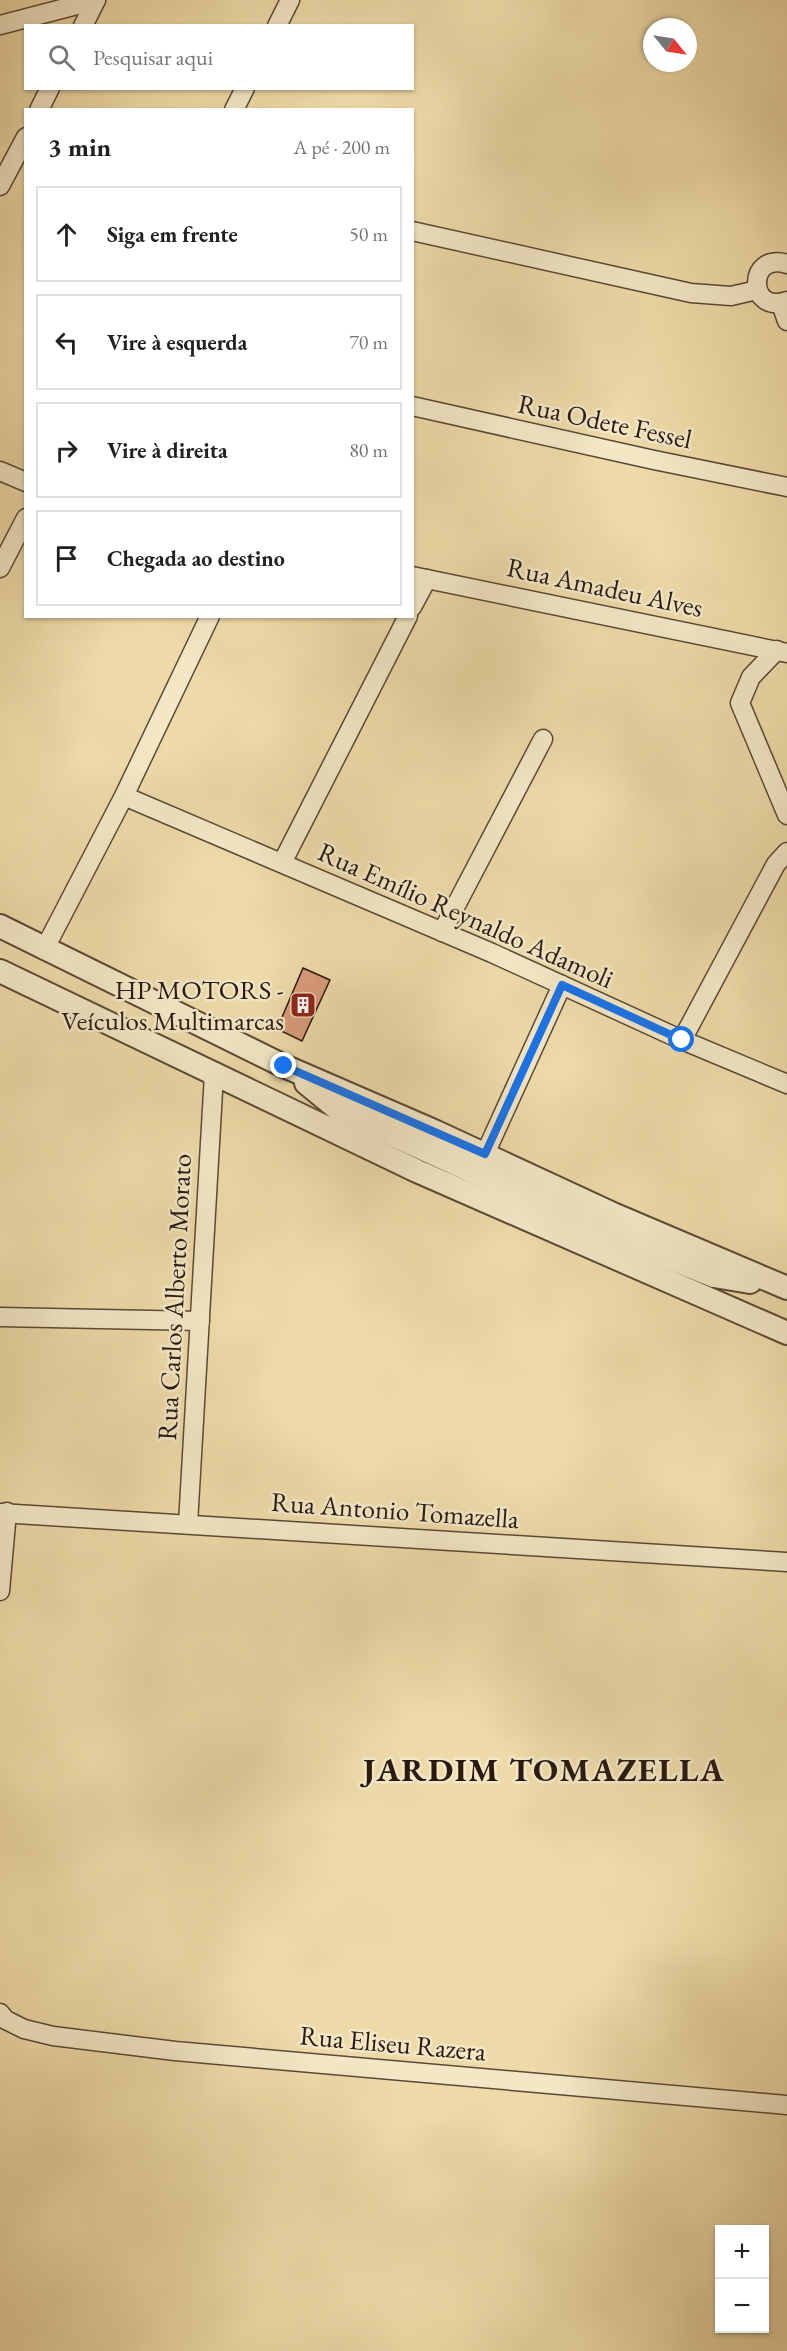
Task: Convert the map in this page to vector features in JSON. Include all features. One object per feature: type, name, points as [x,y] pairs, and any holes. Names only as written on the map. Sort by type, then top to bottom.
[{"type":"street","points":[[0,25],[96,0]]},
{"type":"street","points":[[84,24],[96,0]]},
{"type":"street","points":[[278,24],[290,0]]},
{"type":"street","points":[[40,108],[49,90]]},
{"type":"street","points":[[235,108],[244,90]]},
{"type":"street","points":[[0,186],[24,141]]},
{"type":"street","points":[[414,231],[691,293],[731,296],[757,290]]},
{"type":"street","points":[[785,309],[767,301],[757,290],[756,283],[761,270],[773,262],[787,264]]},
{"type":"street","name":"Rua Odete Fessel","points":[[414,406],[787,487]]},
{"type":"street","points":[[0,471],[24,481]]},
{"type":"street","points":[[0,568],[24,522]]},
{"type":"street","points":[[414,600],[420,577]]},
{"type":"street","name":"Rua Amadeu Alves","points":[[420,577],[782,652]]},
{"type":"street","points":[[44,950],[124,796],[209,618]]},
{"type":"street","points":[[282,863],[407,618]]},
{"type":"street","points":[[782,652],[751,677],[740,703],[787,815]]},
{"type":"street","points":[[442,932],[543,740]]},
{"type":"street","name":"Rua Emílio Reynaldo Adamoli","points":[[124,796],[442,932],[682,1040],[787,1084]]},
{"type":"street","points":[[682,1040],[776,864],[787,852]]},
{"type":"street","points":[[0,926],[44,950],[284,1066],[485,1154],[613,1214],[787,1288]]},
{"type":"street","points":[[0,971],[417,1171],[787,1333]]},
{"type":"street","points":[[485,1154],[562,985]]},
{"type":"street","points":[[284,1066],[340,1111],[605,1232],[714,1276],[787,1288]]},
{"type":"street","name":"Rua Carlos Alberto Morato","points":[[188,1524],[214,1074]]},
{"type":"street","points":[[0,1317],[200,1321]]},
{"type":"street","points":[[0,1591],[3,1513]]},
{"type":"street","name":"Rua Antonio Tomazella","points":[[3,1513],[787,1562]]},
{"type":"street","name":"Rua Eliseu Razera","points":[[0,2013],[6,2020],[24,2029],[53,2036],[175,2051],[787,2105]]},
{"type":"building","name":"HP MOTORS - Veículos Multimarcas","points":[[303,968],[330,980],[302,1041],[277,1029]]},
{"type":"place","name":"HP MOTORS - Veículos Multimarcas","points":[[303,1005]]},
{"type":"district","name":"JARDIM TOMAZELLA","points":[[544,1769]]},
{"type":"route","points":[[284,1066],[485,1154],[562,985],[682,1040]]}]
